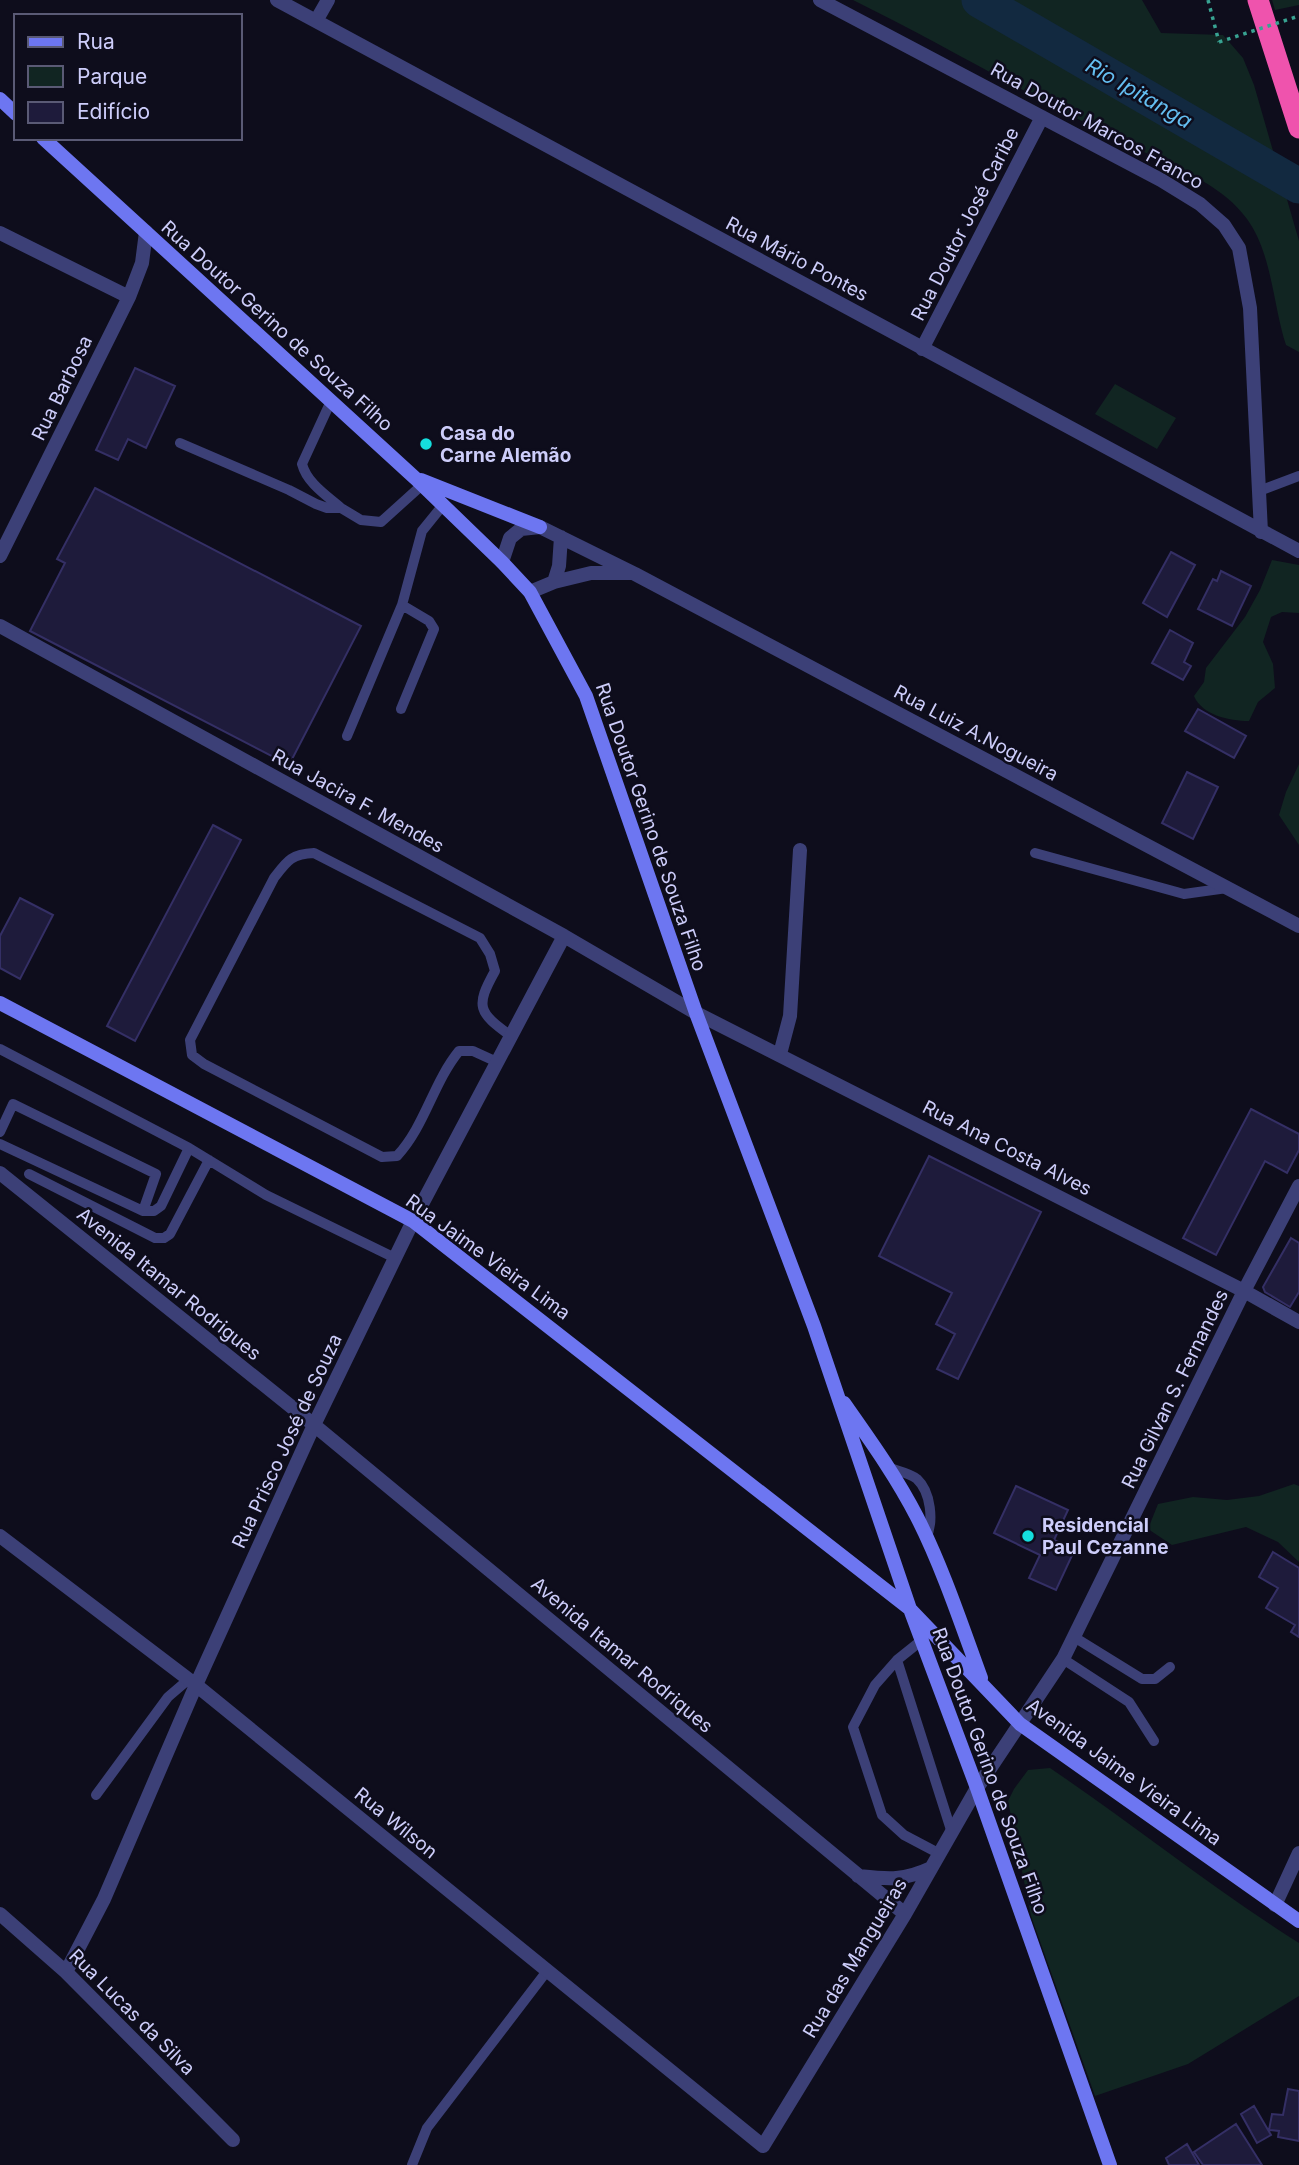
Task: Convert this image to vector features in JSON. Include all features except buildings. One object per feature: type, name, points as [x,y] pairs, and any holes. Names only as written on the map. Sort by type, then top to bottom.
[{"type":"highway","points":[[1258,0],[1299,128]]},
{"type":"main road","points":[[0,99],[14,112]]},
{"type":"main road","name":"Rua Doutor Gerino de Souza Filho","points":[[45,140],[331,401],[502,562],[530,592],[586,696],[696,1013],[814,1326],[910,1609],[977,1788],[1111,2165]]},
{"type":"main road","points":[[418,482],[540,527]]},
{"type":"main road","name":"Rua Jaime Vieira Lima","points":[[0,1003],[413,1220],[910,1609]]},
{"type":"main road","name":"Rua Doutor Gerino de Souza Filho","points":[[835,1391],[890,1468],[918,1519],[983,1684]]},
{"type":"main road","name":"Avenida Jaime Vieira Lima","points":[[910,1609],[1020,1724],[1299,1921]]},
{"type":"street","name":"Rua Mário Pontes","points":[[277,0],[1299,551]]},
{"type":"street","points":[[316,21],[328,0]]},
{"type":"street","name":"Rua Doutor Marcos Franco","points":[[820,0],[1161,180],[1200,204],[1224,225],[1239,248],[1250,308],[1261,532]]},
{"type":"street","name":"Rua Doutor José Caribe","points":[[922,349],[1042,117]]},
{"type":"street","name":"Rua Barbosa","points":[[0,556],[129,297],[142,263],[146,232]]},
{"type":"street","points":[[0,233],[129,297]]},
{"type":"street","points":[[502,562],[510,538],[521,529],[540,527]]},
{"type":"street","name":"Rua Luiz A.Nogueira","points":[[540,527],[635,574],[1299,926]]},
{"type":"street","points":[[554,582],[559,566],[561,537]]},
{"type":"street","name":"Rua Luiz A.Nogueira","points":[[530,592],[554,582],[591,573],[635,574]]},
{"type":"street","name":"Rua Jacira F. Mendes","points":[[0,626],[564,936],[696,1013]]},
{"type":"street","points":[[780,1054],[792,997],[800,849]]},
{"type":"street","name":"Rua Prisco José de Souza","points":[[66,1972],[104,1899],[193,1682],[314,1425],[413,1220],[564,936]]},
{"type":"street","name":"Rua Ana Costa Alves","points":[[696,1013],[1244,1291],[1299,1322]]},
{"type":"street","name":"Avenida Itamar Rodrigues","points":[[0,1173],[314,1425]]},
{"type":"street","name":"Rua Gilvan S. Fernandes","points":[[977,1788],[1063,1659],[1244,1291],[1299,1186]]},
{"type":"street","name":"Avenida Itamar Rodriques","points":[[314,1425],[905,1914]]},
{"type":"street","name":"Rua Wilson","points":[[0,1536],[193,1682],[763,2146]]},
{"type":"street","name":"Rua das Mangueiras","points":[[763,2146],[905,1914],[977,1788]]},
{"type":"street","points":[[1275,1905],[1299,1853]]},
{"type":"street","points":[[858,1876],[891,1880],[912,1877],[931,1868]]},
{"type":"street","name":"Rua Lucas da Silva","points":[[0,1914],[66,1972],[233,2140]]},
{"type":"lane","points":[[331,401],[302,464],[310,481],[341,508],[361,520],[381,522],[418,482]]},
{"type":"lane","points":[[180,443],[316,504],[327,508],[341,508]]},
{"type":"lane","points":[[1259,491],[1299,476]]},
{"type":"lane","points":[[347,736],[402,605],[422,531],[443,505]]},
{"type":"lane","points":[[401,709],[434,629],[429,621],[402,605]]},
{"type":"lane","points":[[497,1062],[473,1051],[459,1051],[449,1062],[411,1141],[397,1156],[382,1157],[204,1065],[192,1055],[190,1040],[274,878],[289,859],[314,853],[480,938],[490,954],[495,971],[481,1000],[483,1010],[511,1036]]},
{"type":"lane","points":[[1035,853],[1184,894],[1227,888]]},
{"type":"lane","points":[[0,1049],[189,1148],[266,1195],[395,1258]]},
{"type":"lane","points":[[0,1132],[13,1104],[156,1174],[143,1211]]},
{"type":"lane","points":[[0,1144],[143,1211],[154,1211],[161,1206],[189,1148]]},
{"type":"lane","points":[[29,1174],[155,1238],[164,1238],[170,1234],[209,1160]]},
{"type":"lane","points":[[1074,1637],[1142,1679],[1155,1679],[1170,1667]]},
{"type":"lane","points":[[922,1640],[897,1660],[875,1685],[853,1727],[883,1815],[904,1835],[940,1854]]},
{"type":"lane","points":[[1063,1659],[1129,1702],[1154,1741]]},
{"type":"lane","points":[[897,1660],[952,1833]]},
{"type":"lane","points":[[96,1795],[168,1697],[193,1682]]},
{"type":"lane","points":[[412,2165],[427,2128],[547,1970]]},
{"type":"path","points":[[1208,0],[1219,41],[1299,16]]},
{"type":"green space","points":[[853,0],[1142,0],[1161,33],[1223,35],[1243,58],[1254,85],[1299,241],[1299,352],[1286,345],[1262,247],[1247,219],[1227,198],[1190,174],[1064,112]]},
{"type":"green space","points":[[1272,0],[1299,0],[1299,5],[1275,10]]},
{"type":"green space","points":[[1115,384],[1176,418],[1157,449],[1095,414]]},
{"type":"green space","points":[[1272,560],[1299,565],[1299,613],[1282,612],[1271,617],[1263,642],[1273,664],[1275,688],[1258,702],[1249,721],[1217,716],[1203,708],[1194,696],[1204,682],[1206,668],[1245,617]]},
{"type":"green space","points":[[1299,764],[1299,845],[1279,815]]},
{"type":"green space","points":[[1294,1484],[1299,1486],[1299,1562],[1278,1542],[1246,1527],[1172,1545],[1148,1529],[1158,1504],[1193,1497],[1227,1500],[1259,1496]]},
{"type":"green space","points":[[1050,1768],[1299,1943],[1299,1996],[1188,2064],[1095,2096],[1031,1916],[1008,1801],[1028,1770]]},
{"type":"waterway","name":"Rio Ipitanga","points":[[979,0],[1299,186]]},
{"type":"place","name":"Casa do Carne Alemão","points":[[426,444]]},
{"type":"place","name":"Residencial Paul Cezanne","points":[[1028,1536]]}]
